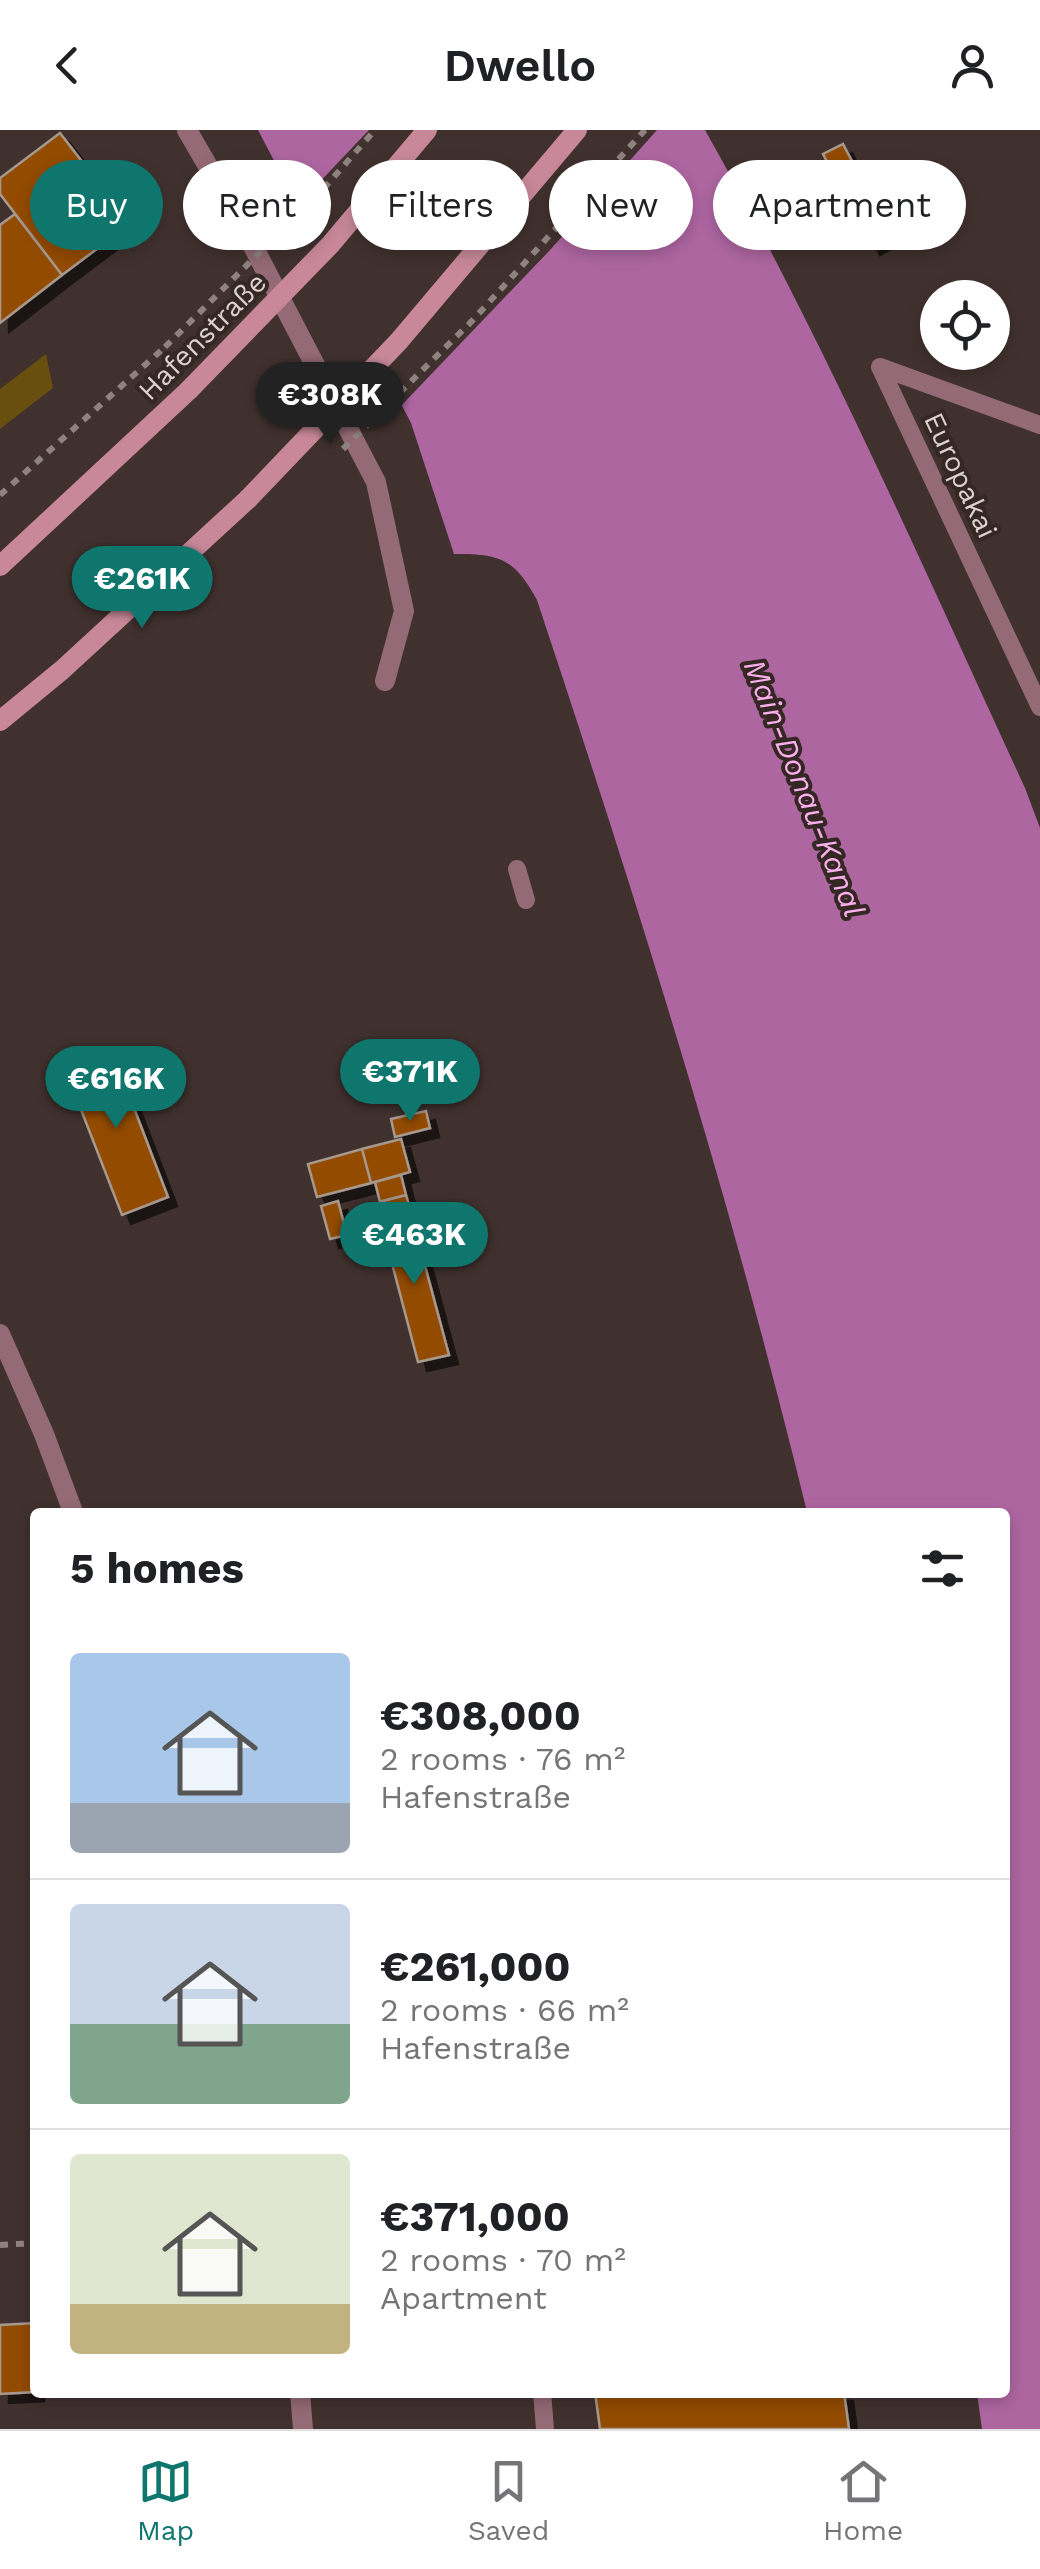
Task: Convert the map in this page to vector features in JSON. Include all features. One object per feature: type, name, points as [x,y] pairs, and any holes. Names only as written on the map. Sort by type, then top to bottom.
[{"type":"main road","name":"Hafenstraße","points":[[0,566],[189,390],[330,245],[426,130]]},
{"type":"main road","points":[[0,721],[62,670],[248,499],[399,341],[577,130]]},
{"type":"street","points":[[188,130],[376,482],[404,612],[385,682]]},
{"type":"street","points":[[0,1334],[44,1434],[71,1508]]},
{"type":"street","points":[[300,2398],[303,2429]]},
{"type":"lane","name":"Europakai","points":[[1040,425],[880,367],[1040,706]]},
{"type":"lane","points":[[517,868],[526,900]]},
{"type":"lane","points":[[543,2398],[546,2429]]},
{"type":"path","points":[[0,495],[164,347],[325,187],[376,130]]},
{"type":"path","points":[[333,459],[472,321],[645,130]]},
{"type":"path","points":[[0,2245],[30,2243]]},
{"type":"shaded area","points":[[46,354],[53,388],[0,429],[0,389]]},
{"type":"water","name":"Main-Donau-Kanal","points":[[258,130],[705,130],[722,160],[713,160],[713,250],[770,250],[872,456],[1040,828],[1040,2429],[982,2429],[978,2398],[1010,2398],[1010,1508],[806,1508],[747,1281],[681,1053],[537,600],[521,575],[504,561],[483,555],[454,554],[411,423],[321,250],[331,250],[331,160],[274,160]]},
{"type":"pier","points":[[369,130],[657,130],[630,160],[549,160],[550,250],[398,409],[315,250],[331,250],[331,170]]},
{"type":"building","points":[[60,133],[81,160],[30,160],[30,233],[0,194],[0,178]]},
{"type":"building","points":[[843,144],[851,160],[826,160],[823,154]]},
{"type":"building","points":[[15,214],[30,233],[30,250],[43,250],[62,275],[0,323],[0,225]]},
{"type":"building","points":[[43,250],[95,250],[62,275]]},
{"type":"building","points":[[111,1048],[168,1197],[122,1215],[64,1066]]},
{"type":"building","points":[[426,1111],[430,1128],[395,1137],[391,1119]]},
{"type":"building","points":[[401,1139],[410,1172],[371,1183],[362,1149]]},
{"type":"building","points":[[362,1149],[371,1183],[317,1197],[308,1164]]},
{"type":"building","points":[[401,1175],[406,1195],[380,1202],[375,1182]]},
{"type":"building","points":[[406,1195],[409,1205],[385,1211],[382,1201]]},
{"type":"building","points":[[338,1201],[347,1235],[330,1239],[321,1206]]},
{"type":"building","points":[[410,1210],[449,1355],[418,1362],[380,1218]]},
{"type":"building","points":[[30,2323],[30,2392],[0,2394],[0,2325]]},
{"type":"building","points":[[596,2398],[845,2398],[849,2429],[600,2429]]}]
